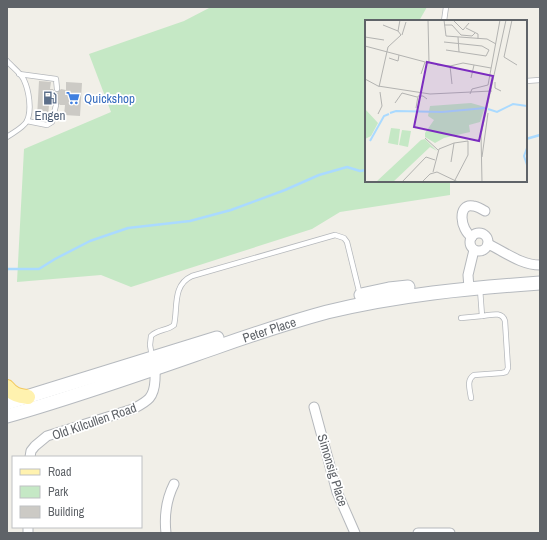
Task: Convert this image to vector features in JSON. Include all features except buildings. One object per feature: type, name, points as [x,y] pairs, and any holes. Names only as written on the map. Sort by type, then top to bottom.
[{"type":"main road","name":"Peter Place","points":[[473,286],[540,277]]},
{"type":"main road","name":"Peter Place","points":[[7,416],[43,406],[154,363],[328,303],[361,300],[395,288],[540,284]]},
{"type":"main road","name":"Peter Place","points":[[7,403],[154,363]]},
{"type":"main road","points":[[7,387],[17,396],[28,397]]},
{"type":"street","points":[[472,237],[466,232],[463,226],[462,217],[464,210],[467,207],[473,206],[485,211]]},
{"type":"street","points":[[473,286],[468,275],[474,250],[470,244],[472,237],[478,233],[483,234],[486,237],[488,244],[518,260],[529,265],[540,265]]},
{"type":"street","points":[[474,250],[483,250],[488,244]]},
{"type":"street","name":"Old Kilcullen Road","points":[[30,456],[31,451],[35,446],[47,436],[133,409],[145,403],[153,393],[154,363]]},
{"type":"street","name":"Simonsig Place","points":[[314,406],[337,492],[355,533]]},
{"type":"street","points":[[166,533],[166,504],[168,495],[174,484]]},
{"type":"street","points":[[418,533],[450,533]]},
{"type":"lane","points":[[444,20],[446,7]]},
{"type":"lane","points":[[7,61],[24,80],[28,93],[29,108],[27,121],[23,126],[7,137]]},
{"type":"lane","points":[[20,74],[56,78],[57,89]]},
{"type":"lane","points":[[527,81],[540,80]]},
{"type":"lane","points":[[27,121],[47,125],[50,124],[52,122],[56,105]]},
{"type":"lane","points":[[154,363],[150,345],[151,336],[158,331],[170,329],[174,325],[175,307],[180,287],[184,279],[192,276],[335,234],[344,238],[347,242],[361,300]]},
{"type":"lane","points":[[473,286],[482,316]]},
{"type":"lane","points":[[461,318],[501,315],[504,317],[505,321],[508,368],[506,372],[502,373],[474,375],[470,377],[471,398]]},
{"type":"green space","points":[[211,7],[427,7],[420,20],[365,20],[365,182],[450,182],[450,195],[340,212],[312,229],[131,287],[101,275],[17,282],[24,149],[111,112],[89,54],[184,21]]},
{"type":"waterway","points":[[527,139],[540,135]]},
{"type":"waterway","points":[[7,269],[39,269],[90,241],[128,228],[190,221],[231,210],[285,190],[319,175],[347,167],[360,171],[365,170]]},
{"type":"place","name":"Engen","points":[[50,98]]},
{"type":"place","name":"Quickshop","points":[[73,98]]}]
